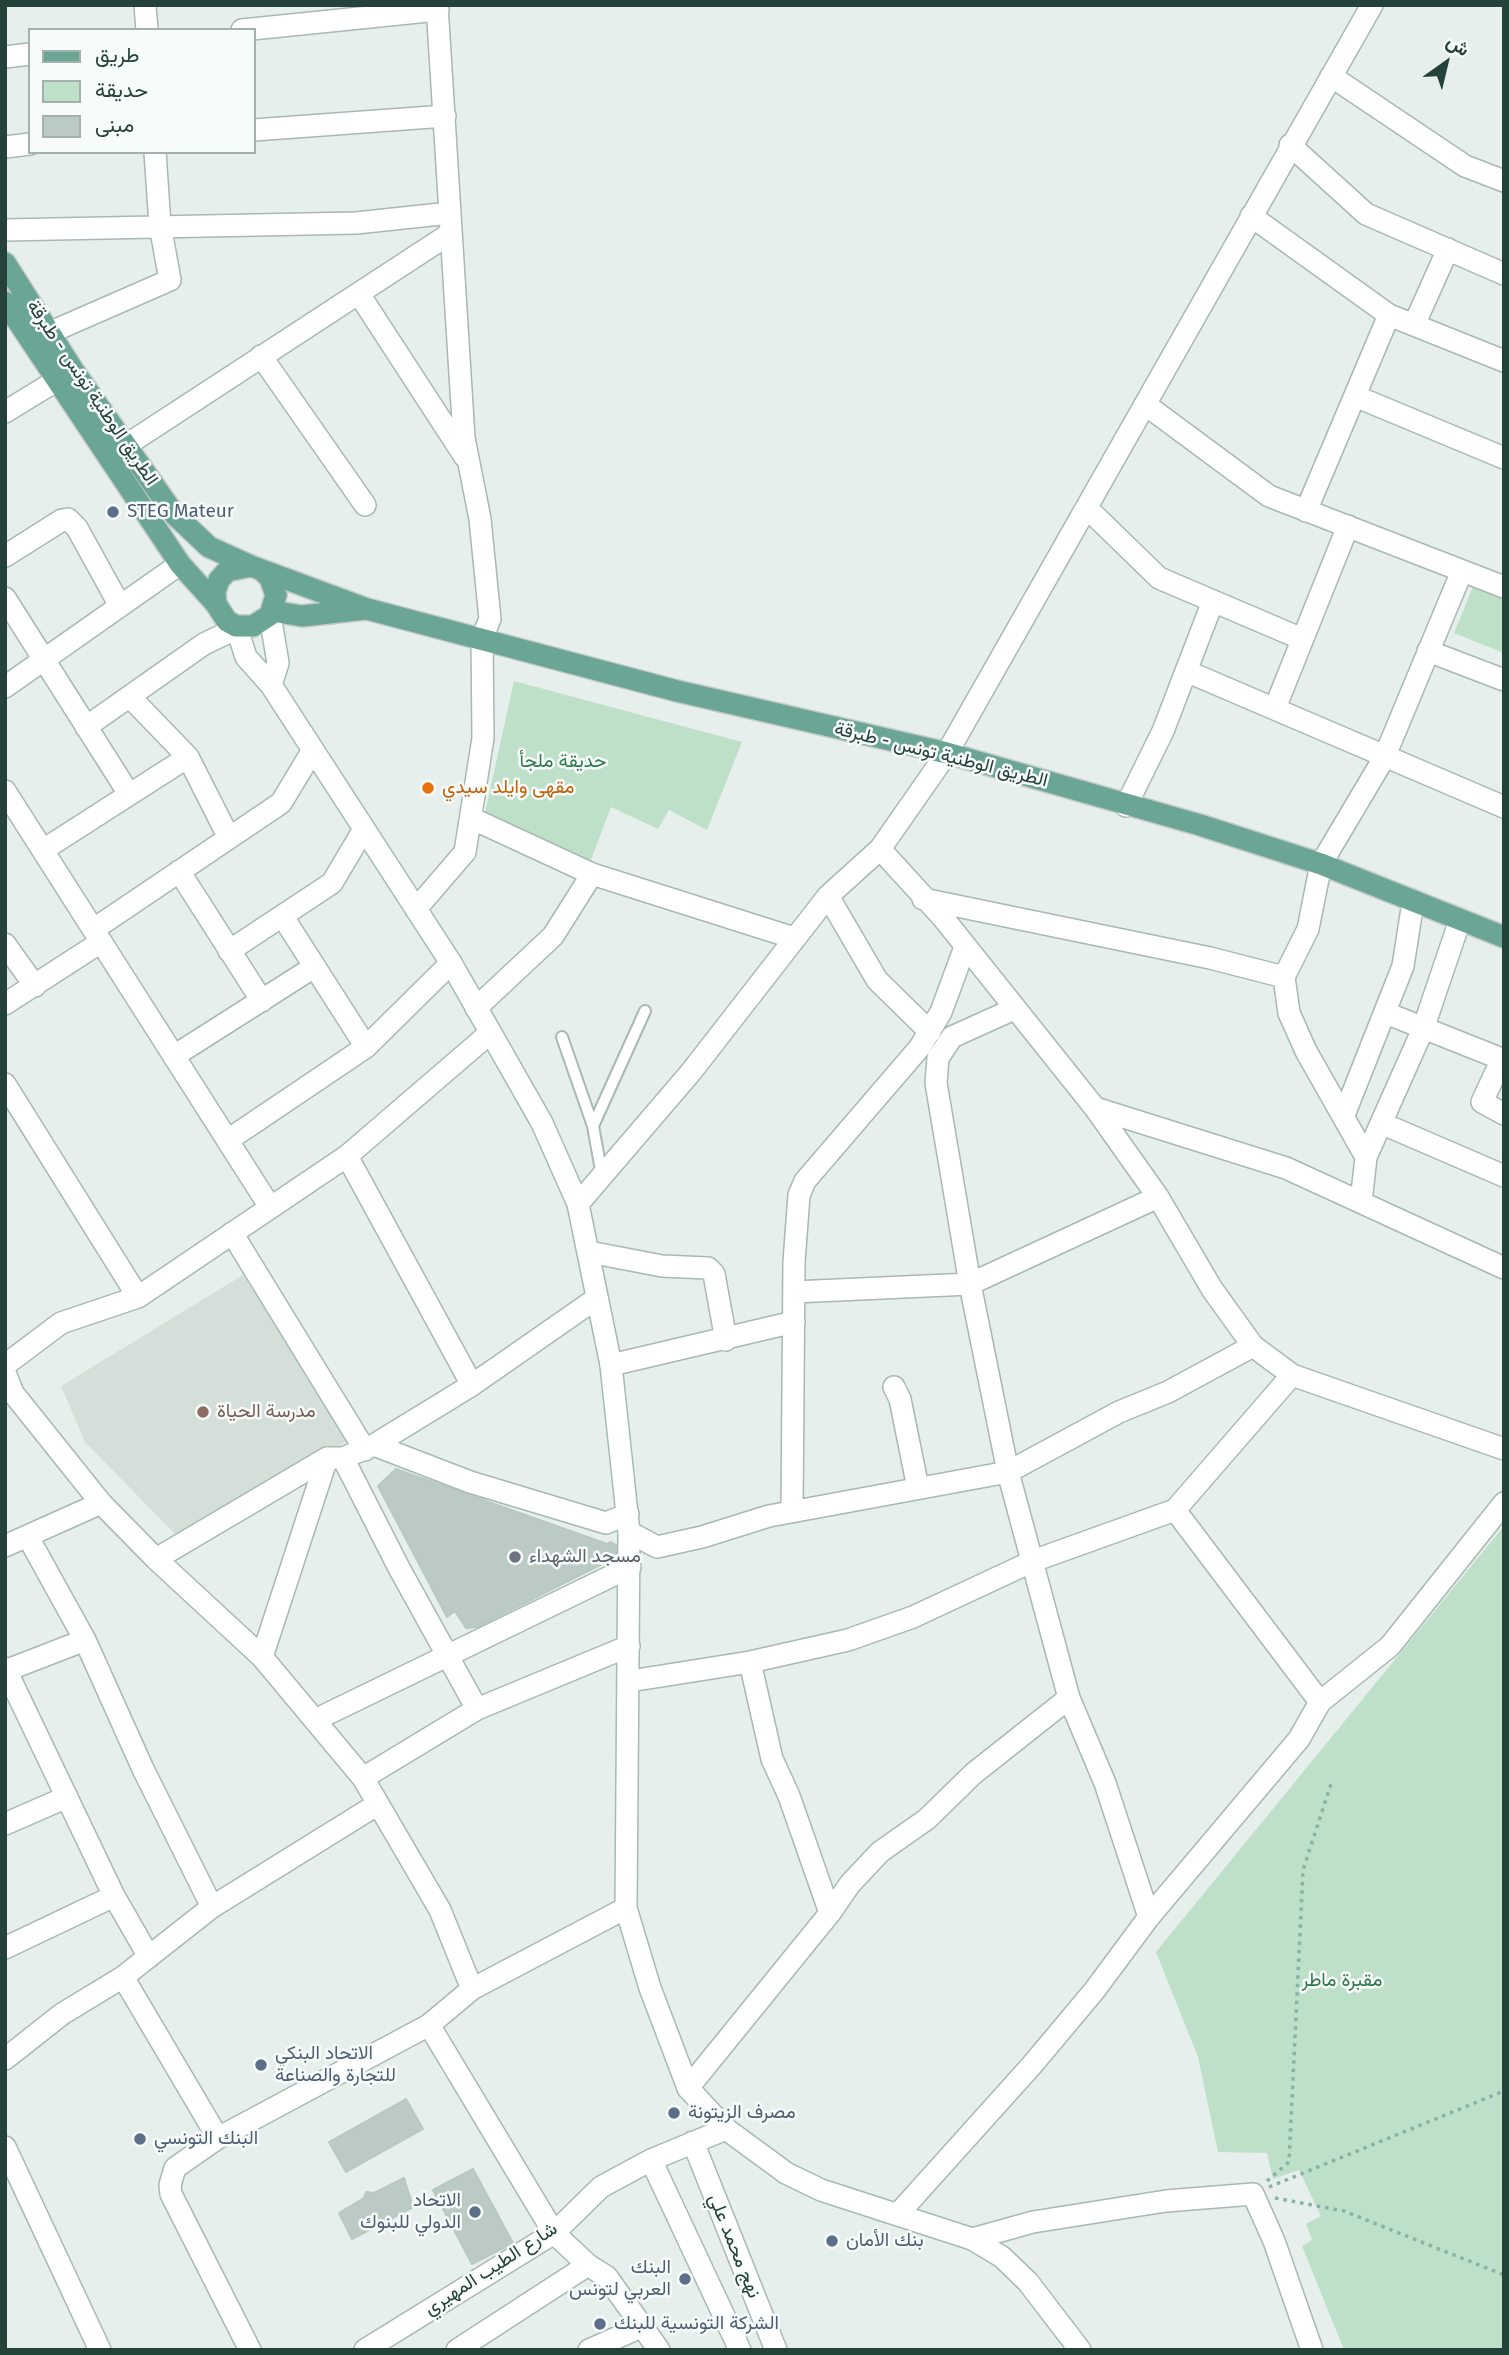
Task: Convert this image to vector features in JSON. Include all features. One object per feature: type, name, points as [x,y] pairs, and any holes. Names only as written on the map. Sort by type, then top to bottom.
[{"type":"main road","name":"الطريق الوطنية تونس - طبرقة","points":[[5,263],[125,446],[188,528],[209,547],[258,569],[367,609],[677,691],[947,753],[1200,825],[1321,864],[1504,937]]},
{"type":"main road","name":"الطريق الوطنية تونس - طبرقة","points":[[5,302],[55,381],[180,564],[216,604]]},
{"type":"main road","points":[[258,569],[270,578],[276,594],[271,613],[253,626],[236,630],[222,616],[216,604],[215,592],[219,580],[227,571],[258,569]]},
{"type":"main road","name":"الطريق الوطنية تونس - طبرقة","points":[[271,613],[302,616],[367,609]]},
{"type":"street","points":[[145,5],[147,28]]},
{"type":"street","points":[[578,1204],[691,1072],[828,896],[880,849],[947,753],[1088,509],[1290,145],[1372,5]]},
{"type":"street","points":[[256,28],[438,8],[464,438],[488,582],[490,619],[482,638],[483,738],[465,852],[416,909]]},
{"type":"street","points":[[5,58],[28,54]]},
{"type":"street","points":[[1331,76],[1465,166],[1504,181]]},
{"type":"street","points":[[256,130],[445,116]]},
{"type":"street","points":[[5,147],[28,144]]},
{"type":"street","points":[[1290,145],[1366,214],[1504,274]]},
{"type":"street","points":[[30,342],[170,280],[160,225],[155,154]]},
{"type":"street","points":[[1251,216],[1388,315],[1504,361]]},
{"type":"street","points":[[5,230],[160,225],[450,223]]},
{"type":"street","points":[[125,446],[359,294],[450,223]]},
{"type":"street","points":[[1414,326],[1448,249]]},
{"type":"street","points":[[359,294],[469,464]]},
{"type":"street","points":[[1306,511],[1388,315]]},
{"type":"street","points":[[261,356],[365,505]]},
{"type":"street","points":[[5,412],[73,370]]},
{"type":"street","points":[[1355,396],[1504,458]]},
{"type":"street","points":[[1146,405],[1269,496],[1504,587]]},
{"type":"street","points":[[1088,509],[1159,579],[1302,639]]},
{"type":"street","points":[[5,556],[68,519],[77,528],[120,606]]},
{"type":"street","points":[[1275,708],[1349,526]]},
{"type":"street","points":[[5,687],[180,564]]},
{"type":"street","points":[[1366,1157],[1306,1051],[1289,1013],[1283,977],[1308,929],[1321,864],[1384,758],[1462,571]]},
{"type":"street","points":[[5,598],[129,794]]},
{"type":"street","points":[[1126,806],[1163,731],[1213,601]]},
{"type":"street","points":[[271,613],[278,663],[271,685]]},
{"type":"street","points":[[86,727],[204,644],[236,630],[246,657],[271,685],[451,963],[542,1123],[578,1204],[611,1365],[628,1523],[630,1681],[625,1799],[626,1908],[650,1988],[688,2088],[726,2129],[786,2173],[821,2190],[972,2239],[1002,2257],[1028,2282],[1080,2350]]},
{"type":"street","points":[[1428,651],[1504,680]]},
{"type":"street","points":[[1186,671],[1384,758],[1504,807]]},
{"type":"street","points":[[130,697],[188,757],[229,838]]},
{"type":"street","points":[[5,1004],[35,986],[179,871],[281,803],[313,750]]},
{"type":"street","points":[[43,850],[188,757]]},
{"type":"street","points":[[5,791],[270,1207]]},
{"type":"street","points":[[471,818],[592,874],[794,938]]},
{"type":"street","points":[[229,951],[332,883],[364,829]]},
{"type":"street","points":[[880,849],[965,947],[1095,1108],[1158,1197],[1212,1289],[1253,1346],[1292,1375],[1504,1448]]},
{"type":"street","points":[[179,871],[261,1001]]},
{"type":"street","points":[[476,1008],[553,936],[592,874]]},
{"type":"street","points":[[828,896],[877,980],[929,1046],[970,1284],[1008,1472],[1069,1698],[1105,1783],[1149,1917]]},
{"type":"street","points":[[923,899],[1210,957],[1283,977]]},
{"type":"street","points":[[1344,1115],[1403,966],[1413,902]]},
{"type":"street","points":[[283,917],[366,1047]]},
{"type":"street","points":[[1361,1202],[1366,1157],[1423,1029],[1460,919]]},
{"type":"street","points":[[5,944],[35,986]]},
{"type":"street","points":[[792,1511],[796,1203],[802,1186],[929,1046],[965,947]]},
{"type":"street","points":[[228,1140],[366,1047],[451,963]]},
{"type":"street","points":[[174,1056],[314,967]]},
{"type":"street","points":[[929,1046],[1014,1009]]},
{"type":"street","points":[[1386,1013],[1503,1060],[1482,1102],[1504,1114]]},
{"type":"street","points":[[5,1365],[61,1323],[138,1297],[346,1156],[491,1033]]},
{"type":"street","points":[[5,1084],[138,1297]]},
{"type":"street","points":[[1095,1108],[1286,1168],[1504,1268]]},
{"type":"street","points":[[1381,1123],[1504,1175]]},
{"type":"street","points":[[346,1156],[472,1385]]},
{"type":"street","points":[[794,1292],[970,1284],[1158,1197]]},
{"type":"street","points":[[232,1233],[370,1448],[470,1482],[606,1523],[628,1523],[657,1547],[792,1511],[1008,1472],[1107,1418],[1168,1392],[1253,1346]]},
{"type":"street","points":[[589,1252],[662,1266],[708,1268],[714,1274],[726,1340]]},
{"type":"street","points":[[156,1559],[335,1458],[370,1448],[472,1385],[597,1298]]},
{"type":"street","points":[[611,1365],[794,1322]]},
{"type":"street","points":[[630,1681],[750,1662],[848,1640],[913,1618],[1033,1561],[1175,1510],[1292,1375]]},
{"type":"street","points":[[8,1387],[101,1503],[156,1559],[262,1657],[317,1719],[363,1778],[440,1910],[472,1989]]},
{"type":"street","points":[[894,1387],[900,1399],[918,1488]]},
{"type":"street","points":[[335,1458],[477,1709]]},
{"type":"street","points":[[262,1657],[335,1458]]},
{"type":"street","points":[[5,1546],[101,1503]]},
{"type":"street","points":[[898,2213],[1032,2065],[1149,1917],[1299,1739],[1321,1702],[1390,1646],[1504,1503]]},
{"type":"street","points":[[1175,1510],[1321,1702]]},
{"type":"street","points":[[28,1537],[85,1640],[143,1769],[212,1907]]},
{"type":"street","points":[[317,1719],[630,1567]]},
{"type":"street","points":[[85,1640],[6,1670],[114,1896],[149,1957]]},
{"type":"street","points":[[363,1778],[477,1709],[629,1646]]},
{"type":"street","points":[[750,1662],[772,1759],[789,1796],[830,1913]]},
{"type":"street","points":[[688,2088],[830,1913],[850,1884],[880,1852],[928,1819],[972,1774],[1069,1698]]},
{"type":"street","points":[[5,1824],[67,1797]]},
{"type":"street","points":[[5,2059],[62,2014],[124,1977],[212,1907],[378,1804]]},
{"type":"street","points":[[5,1948],[114,1896]]},
{"type":"street","points":[[250,2350],[170,2185],[176,2168],[218,2138],[429,2025],[472,1989],[626,1908]]},
{"type":"street","points":[[124,1977],[218,2138]]},
{"type":"street","points":[[429,2025],[554,2233],[588,2264],[607,2277],[659,2350]]},
{"type":"street","name":"شارع الطيب المهيري","points":[[365,2350],[554,2233],[601,2188],[651,2160],[726,2129]]},
{"type":"street","name":"نهج محمد علي","points":[[693,2142],[776,2350]]},
{"type":"street","points":[[5,2147],[100,2350]]},
{"type":"street","name":"نهج محمد علي","points":[[651,2160],[740,2350]]},
{"type":"street","points":[[972,2239],[1033,2222],[1166,2201],[1253,2194],[1274,2241],[1312,2350]]},
{"type":"street","points":[[457,2350],[588,2264]]},
{"type":"street","points":[[589,2350],[641,2327]]},
{"type":"lane","points":[[593,1126],[645,1011]]},
{"type":"lane","points":[[562,1037],[593,1126],[602,1177]]},
{"type":"path","points":[[1253,2194],[1289,2162],[1303,1870],[1332,1781]]},
{"type":"path","points":[[1253,2194],[1504,2091]]},
{"type":"path","points":[[1253,2194],[1344,2211],[1504,2275]]},
{"type":"shaded area","name":"مدرسة الحياة","points":[[243,1275],[351,1439],[175,1534],[85,1442],[61,1386]]},
{"type":"green space","points":[[1479,572],[1504,582],[1504,653],[1454,633]]},
{"type":"green space","name":"حديقة ملجأ","points":[[514,681],[742,742],[707,830],[669,810],[658,829],[611,807],[590,862],[485,813]]},
{"type":"green space","name":"مقبرة ماطر","points":[[1504,1526],[1504,2350],[1344,2350],[1302,2246],[1312,2240],[1306,2224],[1321,2216],[1299,2170],[1273,2179],[1267,2153],[1218,2152],[1198,2057],[1156,1952]]},
{"type":"building","name":"مسجد الشهداء","points":[[396,1469],[607,1544],[611,1542],[616,1545],[616,1557],[477,1627],[466,1628],[455,1611],[447,1617],[378,1486]]},
{"type":"building","points":[[406,2099],[423,2129],[346,2172],[329,2142]]},
{"type":"building","points":[[473,2169],[513,2243],[472,2264],[433,2190]]},
{"type":"building","points":[[404,2178],[413,2207],[352,2239],[339,2213],[364,2198],[366,2192],[374,2193]]},
{"type":"place","name":"STEG Mateur","points":[[113,512]]},
{"type":"place","name":"مقهى وايلد سيدي","points":[[428,788]]},
{"type":"place","name":"مدرسة الحياة","points":[[203,1412]]},
{"type":"place","name":"مسجد الشهداء","points":[[515,1557]]},
{"type":"place","name":"الاتحاد البنكي للتجارة والصناعة","points":[[261,2065]]},
{"type":"place","name":"مصرف الزيتونة","points":[[674,2113]]},
{"type":"place","name":"البنك التونسي","points":[[140,2139]]},
{"type":"place","name":"الاتحاد الدولي للبنوك","points":[[475,2212]]},
{"type":"place","name":"بنك الأمان","points":[[832,2241]]},
{"type":"place","name":"البنك العربي لتونس","points":[[685,2279]]},
{"type":"place","name":"الشركة التونسية للبنك","points":[[600,2324]]}]
